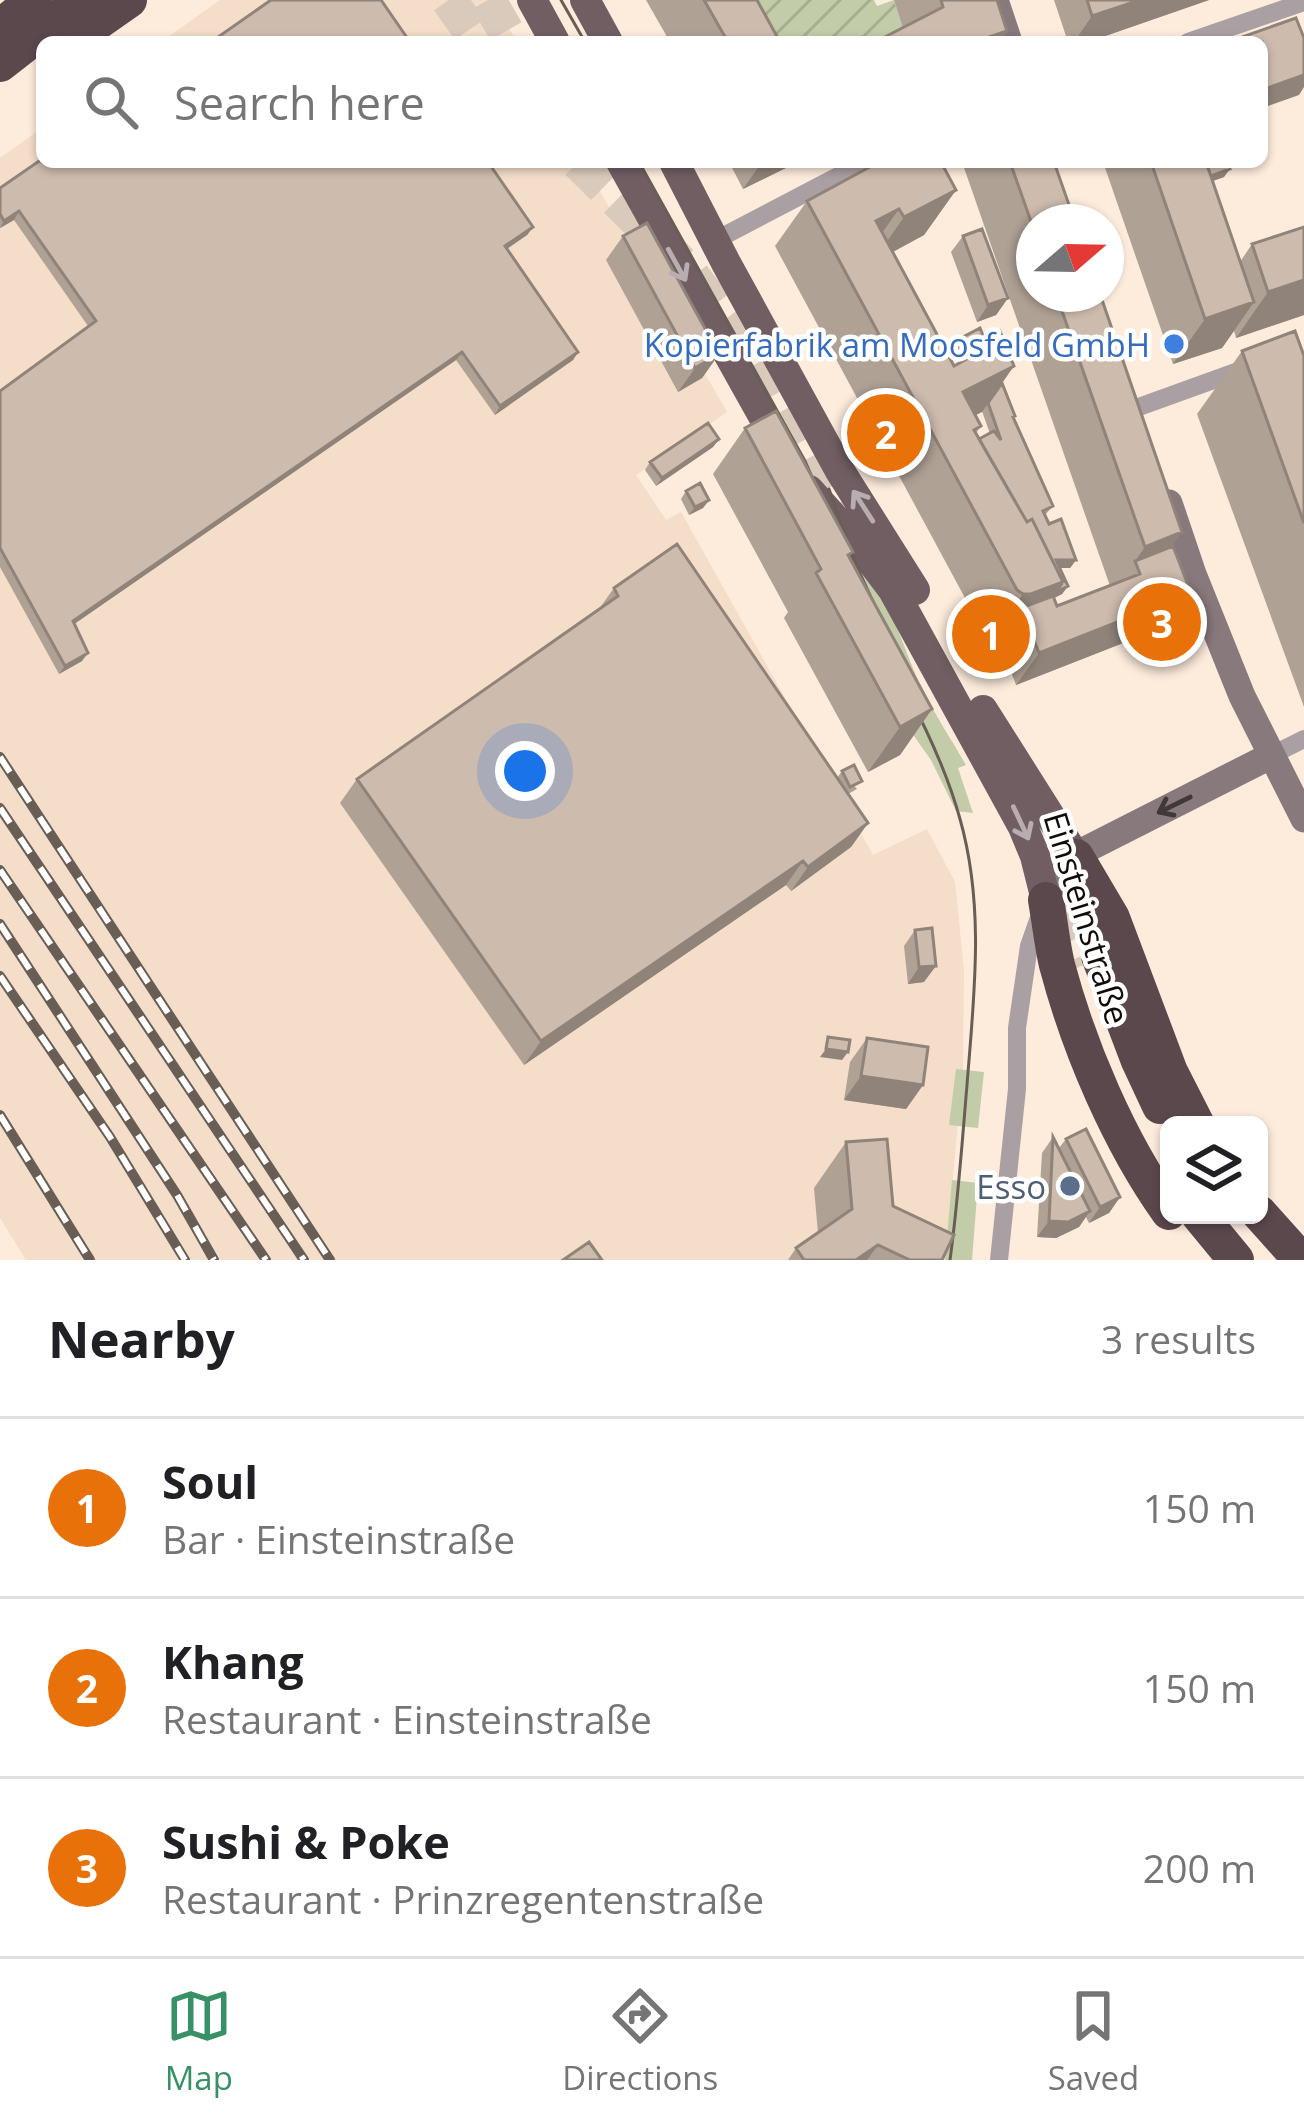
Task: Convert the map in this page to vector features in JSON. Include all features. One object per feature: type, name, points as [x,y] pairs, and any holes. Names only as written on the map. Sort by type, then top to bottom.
[{"type":"highway","points":[[0,27],[34,0]]},
{"type":"highway","points":[[0,64],[82,0]]},
{"type":"highway","points":[[78,36],[129,0]]},
{"type":"highway","points":[[0,93],[36,66]]},
{"type":"highway","name":"Einsteinstraße","points":[[1076,857],[1101,897],[1089,956],[1085,1046],[1113,1116],[1160,1199]]},
{"type":"highway","name":"Einsteinstraße","points":[[1046,900],[1170,1072],[1192,1116]]},
{"type":"highway","points":[[1089,956],[1166,1116]]},
{"type":"highway","points":[[1089,956],[1135,1112],[1160,1156]]},
{"type":"highway","name":"Einsteinstraße","points":[[1178,1224],[1207,1260]]},
{"type":"highway","points":[[1206,1224],[1236,1260]]},
{"type":"highway","points":[[1237,1224],[1268,1260]]},
{"type":"highway","points":[[1268,1224],[1301,1260]]},
{"type":"main road","points":[[532,0],[552,36]]},
{"type":"main road","points":[[585,0],[605,36]]},
{"type":"main road","points":[[995,0],[1007,36]]},
{"type":"main road","name":"Einsteinstraße","points":[[624,168],[783,452],[899,600],[1023,826],[1046,900]]},
{"type":"main road","name":"Einsteinstraße","points":[[677,168],[840,472],[1076,857]]},
{"type":"main road","points":[[1164,488],[1241,696],[1304,819]]},
{"type":"main road","points":[[1046,900],[1076,857],[1272,755]]},
{"type":"street","points":[[1205,36],[1304,2]]},
{"type":"street","points":[[714,241],[854,168]]},
{"type":"street","points":[[1136,410],[1266,361]]},
{"type":"street","points":[[1272,755],[1304,739]]},
{"type":"street","points":[[999,1260],[1017,1089],[1016,1028],[1029,946],[1046,900]]},
{"type":"shaded area","points":[[220,0],[493,0],[514,36],[169,36]]},
{"type":"shaded area","points":[[36,132],[36,168],[586,168],[727,412],[636,475],[666,520],[681,512],[873,855],[927,829],[955,882],[964,971],[963,1070],[945,1260],[26,1260],[0,1218],[0,158]]},
{"type":"green space","points":[[734,0],[874,0],[877,6],[894,0],[906,36],[747,36]]},
{"type":"green space","points":[[852,563],[877,589],[922,688],[966,765],[958,768],[973,813],[956,811],[931,760],[902,719]]},
{"type":"green space","points":[[956,1069],[984,1072],[978,1128],[949,1125]]},
{"type":"green space","points":[[952,1180],[978,1183],[972,1260],[945,1260]]},
{"type":"building","points":[[271,0],[381,0],[406,36],[220,36]]},
{"type":"building","points":[[704,0],[757,0],[777,36],[725,36]]},
{"type":"building","points":[[941,0],[997,0],[1007,31],[992,36],[887,36],[943,7]]},
{"type":"building","points":[[1087,0],[1140,0],[1092,16]]},
{"type":"building","points":[[1296,18],[1304,38],[1304,75],[1268,88],[1268,36],[1245,36]]},
{"type":"building","points":[[36,163],[36,168],[492,168],[533,227],[505,246],[578,352],[500,406],[462,352],[73,621],[88,653],[65,666],[0,548],[0,391],[96,321],[19,211],[4,221],[0,188]]},
{"type":"building","points":[[868,168],[944,168],[956,190],[904,217],[899,209],[876,221],[954,366],[981,351],[977,342],[1000,331],[1014,366],[963,392],[981,426],[974,430],[1027,522],[1032,519],[1063,582],[1031,594],[1017,590],[807,201]]},
{"type":"building","points":[[1012,168],[1056,168],[1069,204],[1025,204]]},
{"type":"building","points":[[1153,168],[1208,168],[1254,302],[1205,319]]},
{"type":"building","points":[[1208,168],[1230,169],[1211,176]]},
{"type":"building","points":[[647,223],[719,354],[695,368],[623,236]]},
{"type":"building","points":[[1304,227],[1304,280],[1268,292],[1252,244]]},
{"type":"building","points":[[982,229],[1008,298],[988,305],[963,236]]},
{"type":"building","points":[[1062,312],[1106,312],[1182,532],[1145,547]]},
{"type":"building","points":[[980,328],[984,338],[969,353],[963,337]]},
{"type":"building","points":[[1295,331],[1304,356],[1304,523],[1242,351]]},
{"type":"building","points":[[1002,383],[1053,506],[1043,511],[1049,524],[1061,519],[1076,560],[1056,560],[1068,586],[1056,592],[1063,582],[1032,519],[1027,522],[979,439],[994,431],[1001,440],[988,403]]},
{"type":"building","points":[[776,411],[932,709],[900,727],[816,573],[821,569],[745,428]]},
{"type":"building","points":[[708,423],[719,439],[662,478],[650,462]]},
{"type":"building","points":[[700,483],[709,500],[695,507],[686,491]]},
{"type":"building","points":[[677,544],[868,823],[808,867],[803,861],[541,1041],[357,779],[618,596],[614,588]]},
{"type":"building","points":[[1173,546],[1191,593],[1039,653],[1021,608],[1053,596],[1057,606],[1140,574],[1135,561]]},
{"type":"building","points":[[854,765],[862,781],[850,787],[842,771]]},
{"type":"building","points":[[932,928],[936,966],[919,967],[915,930]]},
{"type":"building","points":[[828,1037],[850,1040],[848,1052],[826,1049]]},
{"type":"building","points":[[867,1038],[928,1047],[923,1085],[861,1076]]},
{"type":"building","points":[[1086,1129],[1120,1197],[1100,1207],[1066,1139]]},
{"type":"building","points":[[1053,1137],[1090,1211],[1068,1222],[1049,1221]]},
{"type":"building","points":[[887,1139],[893,1206],[954,1235],[942,1260],[910,1260],[878,1245],[856,1260],[804,1260],[796,1248],[852,1209],[846,1142]]},
{"type":"building","points":[[589,1242],[602,1260],[563,1260]]},
{"type":"tunnel","points":[[449,0],[474,36]]},
{"type":"tunnel","points":[[488,0],[509,36]]},
{"type":"tunnel","points":[[584,168],[685,267],[733,329],[840,519]]},
{"type":"tunnel","points":[[1054,909],[1079,967]]},
{"type":"tram line","points":[[561,0],[582,36]]},
{"type":"tram line","points":[[642,168],[805,461],[827,511]]},
{"type":"tram line","points":[[829,489],[875,606]]},
{"type":"tram line","points":[[907,692],[950,786],[973,885],[974,985],[950,1260]]},
{"type":"railway","points":[[0,757],[330,1260]]},
{"type":"railway","points":[[0,808],[304,1260]]},
{"type":"railway","points":[[0,870],[266,1260]]},
{"type":"railway","points":[[0,924],[177,1195],[214,1260]]},
{"type":"railway","points":[[0,976],[110,1137],[185,1260]]},
{"type":"railway","points":[[0,1115],[90,1260]]},
{"type":"place","name":"Kopierfabrik am Moosfeld GmbH","points":[[1174,344]]},
{"type":"place","name":"Khang","points":[[886,433]]},
{"type":"place","name":"Sushi & Poke","points":[[1162,622]]},
{"type":"place","name":"Soul","points":[[991,634]]},
{"type":"place","name":"Esso","points":[[1070,1186]]}]
